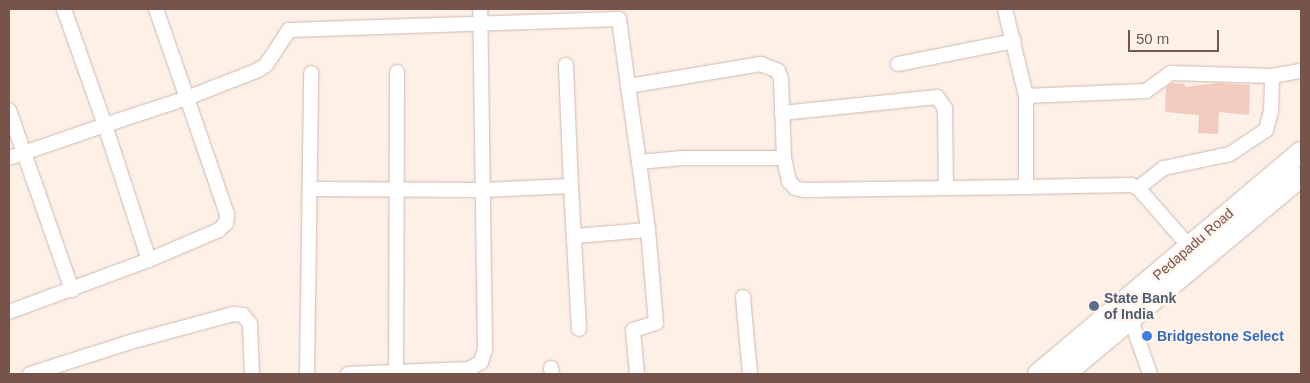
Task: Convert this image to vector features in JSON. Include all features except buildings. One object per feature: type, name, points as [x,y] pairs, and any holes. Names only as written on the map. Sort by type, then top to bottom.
[{"type":"main road","name":"Pedapadu Road","points":[[1038,374],[1301,152]]},
{"type":"main road","name":"Pedapadu Road","points":[[1065,374],[1301,178]]},
{"type":"street","points":[[64,9],[150,260]]},
{"type":"street","points":[[9,312],[150,260],[219,230],[226,223],[227,214],[156,9]]},
{"type":"street","points":[[1005,9],[1026,96],[1026,187]]},
{"type":"street","points":[[9,158],[187,98],[258,70],[266,65],[285,34],[295,28],[480,15],[618,14],[648,230],[656,323],[633,330],[637,374]]},
{"type":"street","points":[[348,374],[396,370],[469,372],[481,362],[485,350],[480,15]]},
{"type":"street","points":[[898,64],[1014,41]]},
{"type":"street","points":[[628,86],[762,64],[778,70],[784,158],[789,181],[795,188],[804,190],[1122,185],[1138,188],[1189,246]]},
{"type":"street","points":[[566,65],[579,329]]},
{"type":"street","points":[[1026,96],[1146,91],[1171,73],[1272,76],[1301,71]]},
{"type":"street","points":[[396,370],[395,188],[398,72]]},
{"type":"street","points":[[307,374],[311,73]]},
{"type":"street","points":[[1138,188],[1164,168],[1230,154],[1266,130],[1271,111],[1272,76]]},
{"type":"street","points":[[782,113],[937,97],[945,108],[946,188]]},
{"type":"street","points":[[9,110],[72,290]]},
{"type":"street","points":[[639,162],[683,158],[784,158]]},
{"type":"street","points":[[310,189],[483,190],[571,186]]},
{"type":"street","points":[[575,236],[648,230]]},
{"type":"street","points":[[744,298],[750,374]]},
{"type":"street","points":[[30,374],[130,342],[233,314],[243,315],[250,324],[252,374]]},
{"type":"street","points":[[1131,320],[1150,374]]},
{"type":"place","name":"State Bank of India","points":[[1094,306]]},
{"type":"place","name":"Bridgestone Select","points":[[1147,336]]}]
